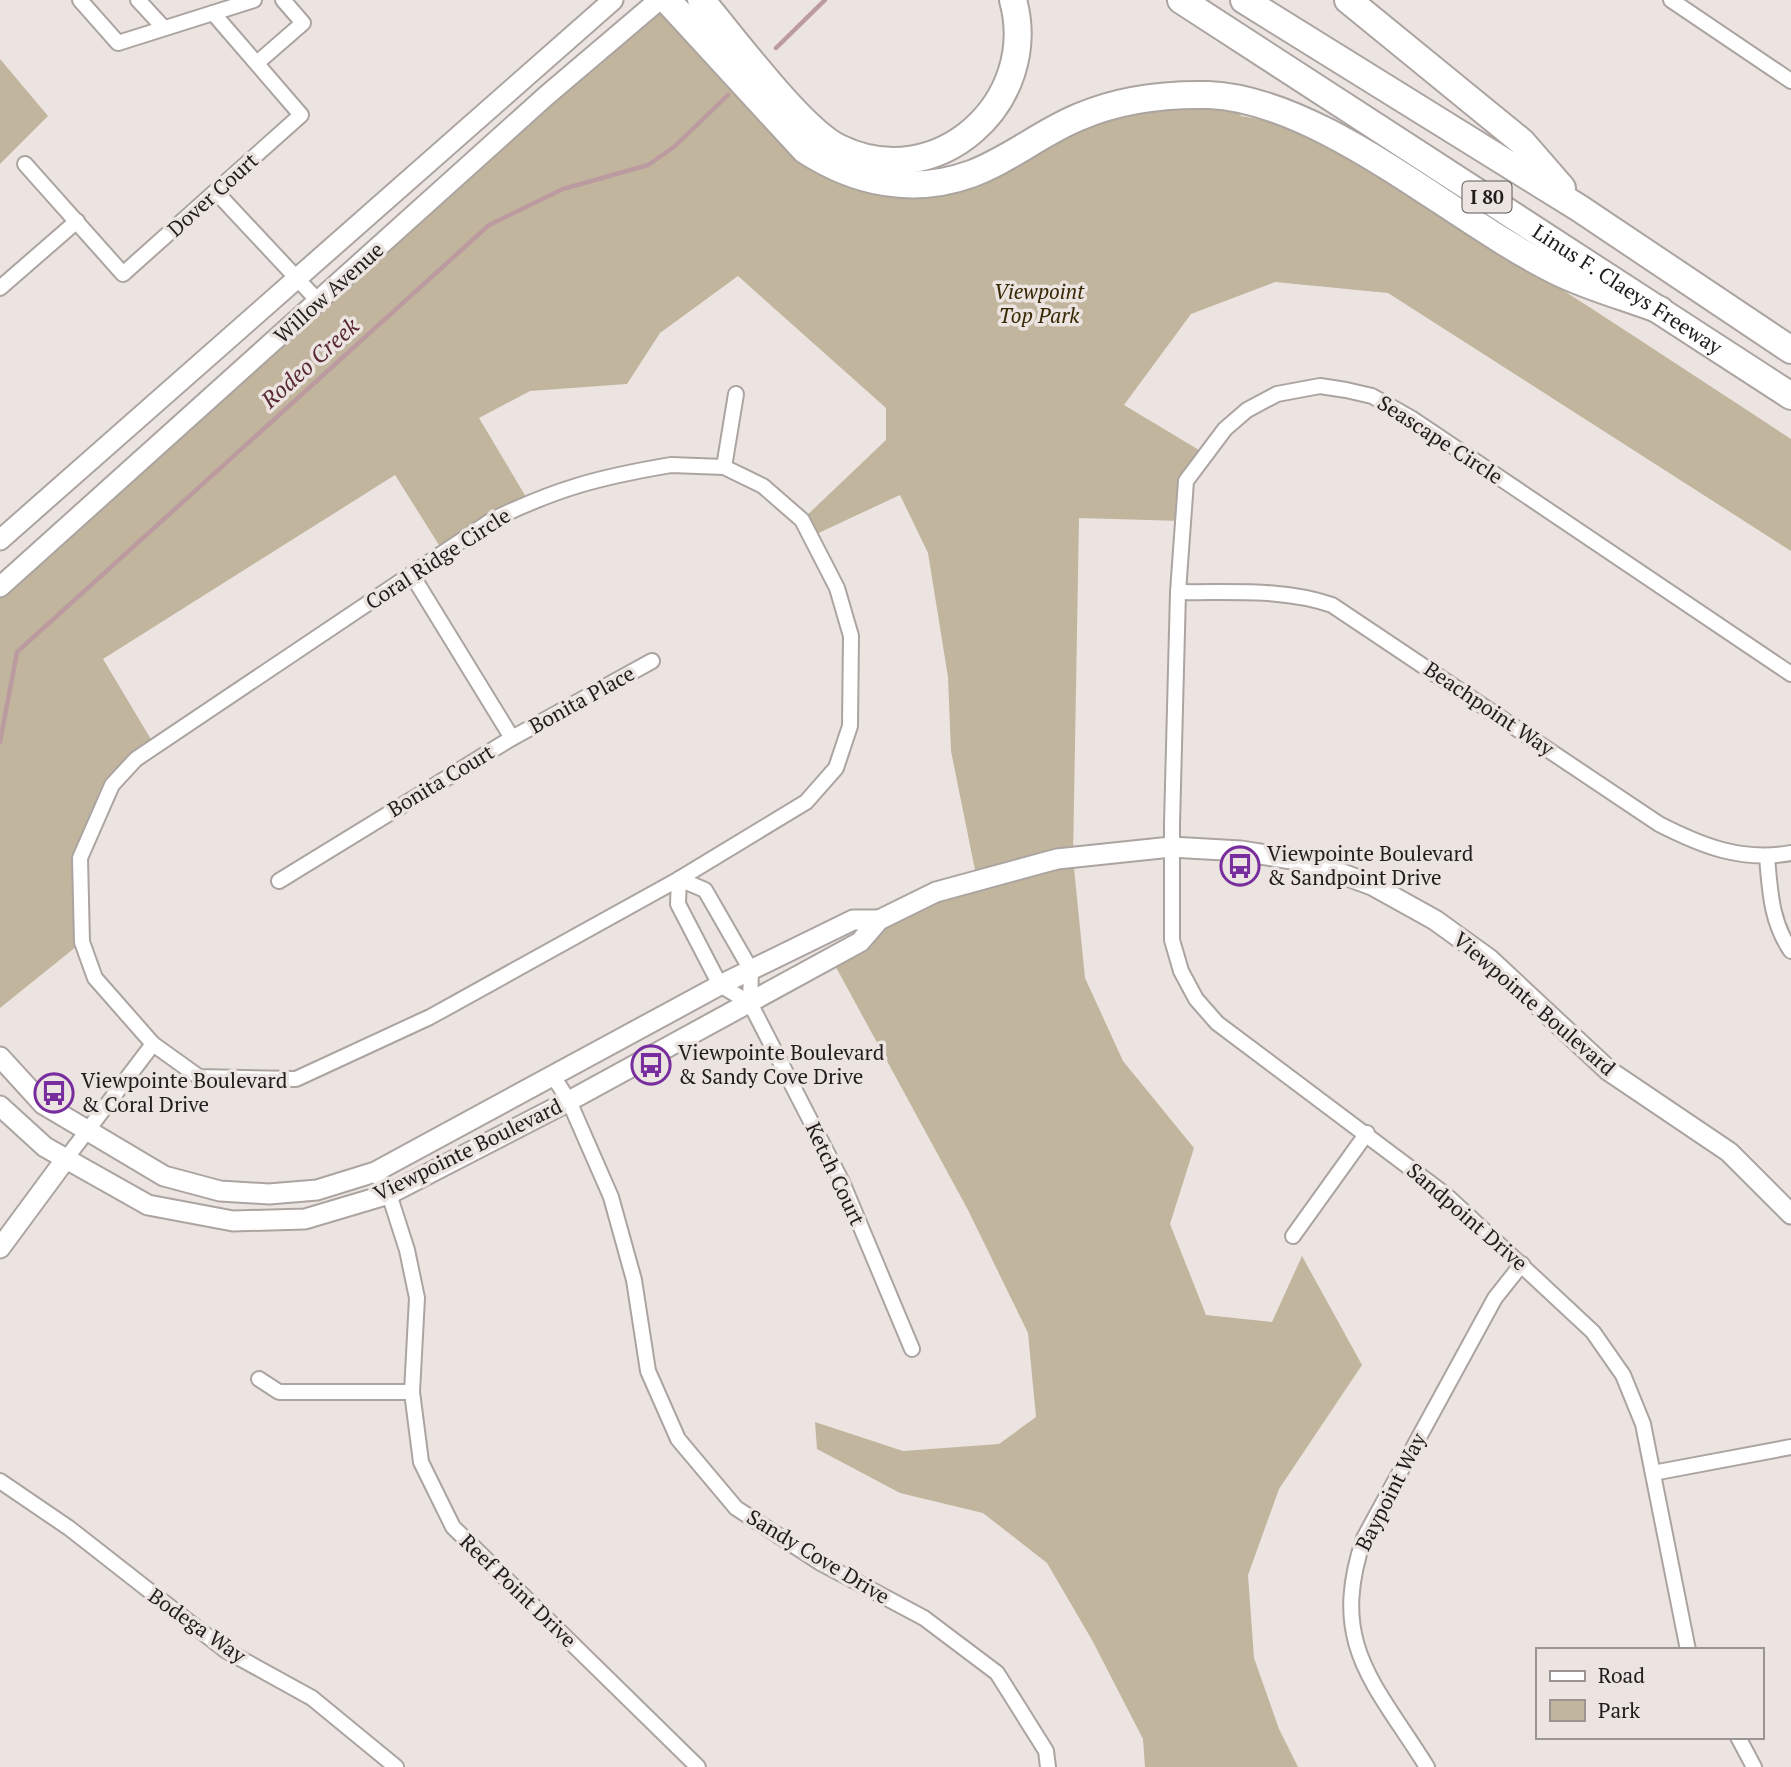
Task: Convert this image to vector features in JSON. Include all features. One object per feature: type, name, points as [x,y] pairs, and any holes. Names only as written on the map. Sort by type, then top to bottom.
[{"type":"highway","points":[[667,0],[806,150],[833,168],[863,179],[899,185],[935,184],[973,173],[1079,117],[1119,103],[1166,95],[1212,96],[1272,108],[1328,133],[1556,271],[1660,310]]},
{"type":"highway","points":[[701,0],[807,123],[838,147],[865,156],[898,161],[927,157],[959,143],[982,123],[1000,100],[1013,73],[1018,50],[1018,17],[1013,0]]},
{"type":"highway","name":"Linus F. Claeys Freeway","points":[[1181,0],[1791,396]]},
{"type":"highway","name":"Linus F. Claeys Freeway","points":[[1244,0],[1579,208],[1791,350]]},
{"type":"highway","points":[[1348,0],[1522,142],[1579,208]]},
{"type":"street","points":[[80,0],[118,43],[254,0]]},
{"type":"street","points":[[138,0],[163,27]]},
{"type":"street","points":[[213,13],[257,63],[303,23],[283,0]]},
{"type":"street","name":"Willow Avenue","points":[[0,540],[297,279],[422,164],[613,0]]},
{"type":"street","name":"Willow Avenue","points":[[0,587],[546,96],[659,0]]},
{"type":"street","points":[[1671,0],[1791,81]]},
{"type":"street","name":"Dover Court","points":[[77,221],[123,274],[217,193],[301,115],[257,63]]},
{"type":"street","points":[[0,288],[77,221],[25,164]]},
{"type":"street","points":[[217,193],[319,302]]},
{"type":"street","name":"Seascape Circle","points":[[1171,847],[1178,592],[1186,481],[1204,453],[1225,429],[1247,410],[1277,394],[1320,386],[1372,396],[1411,418],[1791,674]]},
{"type":"street","points":[[724,467],[736,394]]},
{"type":"street","name":"Coral Ridge Circle","points":[[671,465],[724,467],[763,486],[802,520],[837,587],[851,636],[850,726],[836,768],[806,803],[679,879],[430,1017],[296,1079],[199,1077],[153,1044],[95,978],[82,942],[80,858],[112,785],[136,759],[492,520],[544,495],[593,479],[671,465]]},
{"type":"street","name":"Bonita Court","points":[[278,881],[512,738],[412,575]]},
{"type":"street","name":"Beachpoint Way","points":[[1178,592],[1279,593],[1307,597],[1332,606],[1358,620],[1659,824],[1714,850],[1767,857],[1791,853]]},
{"type":"street","name":"Bonita Place","points":[[512,738],[652,661]]},
{"type":"street","name":"Viewpointe Boulevard","points":[[0,1106],[45,1147],[149,1205],[233,1221],[305,1219],[389,1194],[569,1101],[860,942],[879,920],[936,892],[1057,859],[1171,847],[1241,851],[1310,862],[1372,885],[1435,920],[1489,959],[1609,1071],[1729,1152],[1791,1214]]},
{"type":"street","name":"Sandpoint Drive","points":[[1171,847],[1172,940],[1181,971],[1196,999],[1217,1023],[1367,1133],[1446,1195],[1593,1332],[1623,1375],[1643,1424],[1688,1648]]},
{"type":"street","points":[[1767,857],[1772,913],[1791,951]]},
{"type":"street","points":[[679,879],[705,890],[751,970],[750,1003],[720,985],[678,904],[679,879]]},
{"type":"street","name":"Viewpointe Boulevard","points":[[0,1057],[43,1104],[164,1176],[220,1191],[269,1194],[317,1189],[375,1172],[720,985],[853,920],[879,920]]},
{"type":"street","name":"Ketch Court","points":[[750,1003],[842,1182],[912,1349]]},
{"type":"street","points":[[0,1248],[153,1044]]},
{"type":"street","name":"Sandy Cove Drive","points":[[553,1076],[569,1101],[611,1197],[634,1280],[648,1370],[678,1439],[736,1508],[819,1562],[924,1618],[997,1673],[1046,1751],[1048,1767]]},
{"type":"street","points":[[1293,1236],[1367,1133]]},
{"type":"street","name":"Reef Point Drive","points":[[375,1172],[389,1194],[407,1250],[416,1298],[412,1392],[421,1462],[453,1527],[698,1767]]},
{"type":"street","name":"Baypoint Way","points":[[1427,1767],[1357,1655],[1351,1630],[1349,1596],[1354,1567],[1364,1538],[1495,1298],[1522,1264]]},
{"type":"street","points":[[259,1379],[279,1392],[412,1392]]},
{"type":"street","points":[[1653,1473],[1791,1447]]},
{"type":"street","name":"Bodega Way","points":[[0,1481],[69,1528],[225,1650],[312,1698],[396,1767]]},
{"type":"street","points":[[1739,1739],[1754,1767]]},
{"type":"green space","name":"Viewpoint Top Park","points":[[659,0],[794,139],[935,184],[1079,117],[1233,100],[1241,116],[1290,129],[1360,164],[1564,291],[1791,439],[1791,551],[1388,293],[1275,282],[1191,314],[1124,405],[1204,453],[1186,481],[1182,521],[1079,518],[1073,858],[1085,978],[1123,1061],[1194,1148],[1170,1224],[1206,1315],[1272,1322],[1302,1256],[1362,1365],[1279,1489],[1248,1575],[1254,1658],[1279,1729],[1298,1767],[1145,1767],[1143,1739],[1092,1640],[1047,1563],[983,1513],[900,1493],[817,1449],[815,1422],[903,1451],[999,1444],[1036,1417],[1028,1333],[968,1210],[831,958],[879,920],[977,880],[951,751],[948,677],[928,553],[900,495],[810,537],[802,520],[886,440],[886,408],[738,276],[660,333],[627,384],[530,391],[479,418],[529,502],[444,553],[395,475],[103,659],[155,746],[112,785],[80,858],[82,942],[0,1008],[0,587]]},
{"type":"green space","points":[[0,59],[48,116],[0,164]]},
{"type":"waterway","name":"Rodeo Creek","points":[[776,48],[825,0]]},
{"type":"waterway","name":"Rodeo Creek","points":[[0,742],[17,652],[489,225],[563,189],[648,165],[674,147],[728,95]]},
{"type":"place","name":"Viewpointe Boulevard & Sandpoint Drive","points":[[1240,866]]},
{"type":"place","name":"Viewpointe Boulevard & Sandy Cove Drive","points":[[651,1065]]},
{"type":"place","name":"Viewpointe Boulevard & Coral Drive","points":[[54,1093]]}]
